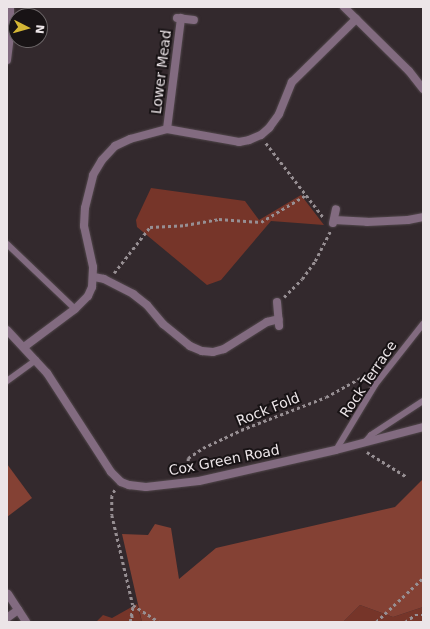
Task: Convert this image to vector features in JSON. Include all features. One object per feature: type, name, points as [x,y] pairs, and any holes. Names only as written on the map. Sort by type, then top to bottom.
[{"type":"street","points":[[7,60],[10,37],[10,7]]},
{"type":"street","points":[[344,7],[409,70],[423,89]]},
{"type":"street","name":"Lower Mead","points":[[167,129],[179,18],[194,20]]},
{"type":"street","points":[[24,347],[75,309],[88,296],[94,277],[84,226],[88,192],[93,175],[102,160],[115,146],[130,139],[167,129],[238,142],[250,140],[261,135],[269,128],[279,114],[292,82],[356,18]]},
{"type":"street","points":[[336,209],[334,221],[367,222],[408,220],[423,217]]},
{"type":"street","points":[[94,277],[108,281],[133,294],[147,305],[163,324],[190,346],[202,351],[213,352],[224,349],[267,322],[279,322],[277,302]]},
{"type":"street","points":[[7,330],[47,373],[111,472],[121,482]]},
{"type":"street","name":"Cox Green Road","points":[[121,482],[133,486],[146,487],[187,483],[336,450],[423,427]]},
{"type":"street","points":[[8,594],[26,622]]},
{"type":"street","points":[[7,618],[18,610]]},
{"type":"lane","points":[[7,244],[75,309]]},
{"type":"lane","name":"Rock Terrace","points":[[336,450],[378,380],[423,324]]},
{"type":"lane","points":[[7,381],[36,360]]},
{"type":"lane","points":[[365,442],[371,435],[423,401]]},
{"type":"path","points":[[261,135],[324,219],[334,221],[315,262],[289,294],[277,302]]},
{"type":"path","points":[[108,281],[150,226],[185,225],[219,218],[260,222],[306,195]]},
{"type":"path","name":"Rock Fold","points":[[187,483],[188,458],[203,448],[241,430],[326,397],[354,383],[366,375],[378,380]]},
{"type":"path","points":[[354,445],[377,456],[407,477]]},
{"type":"path","points":[[121,482],[112,496],[112,515],[133,605],[130,622]]},
{"type":"path","points":[[376,622],[423,578]]},
{"type":"path","points":[[133,605],[159,622]]},
{"type":"path","points":[[131,613],[133,622]]},
{"type":"path","points":[[406,622],[415,616],[423,615]]},
{"type":"shaded area","points":[[151,188],[245,201],[259,220],[301,195],[324,225],[271,221],[221,280],[207,285],[137,227],[136,220]]},
{"type":"shaded area","points":[[7,464],[32,498],[7,517]]},
{"type":"shaded area","points":[[423,479],[423,607],[393,617],[360,605],[343,622],[142,622],[122,534],[148,535],[155,524],[171,528],[179,579],[216,548],[395,507]]},
{"type":"shaded area","points":[[137,604],[142,622],[96,622],[103,615],[112,618]]},
{"type":"shaded area","points":[[360,605],[393,617],[423,607],[423,622],[343,622]]}]
